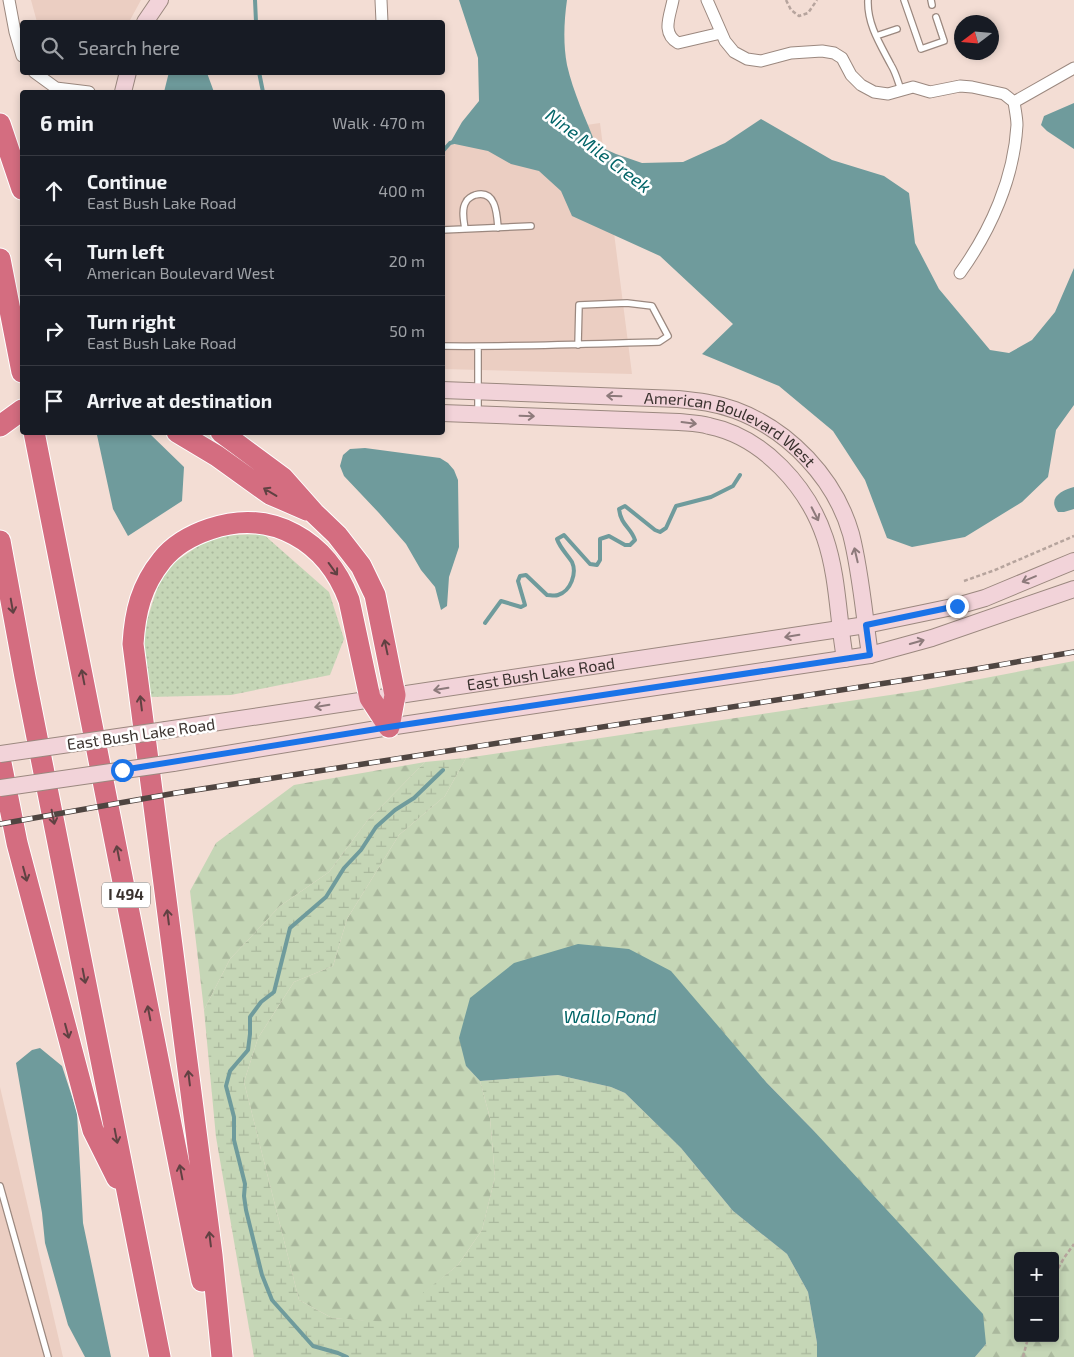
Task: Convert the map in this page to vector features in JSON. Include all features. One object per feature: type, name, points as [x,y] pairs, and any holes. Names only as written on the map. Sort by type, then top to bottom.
[{"type":"highway","points":[[0,124],[20,183]]},
{"type":"highway","points":[[0,259],[20,362]]},
{"type":"highway","points":[[0,426],[20,411]]},
{"type":"highway","name":"I 494","points":[[35,435],[203,1286],[221,1357]]},
{"type":"highway","points":[[182,435],[217,456],[270,494],[314,513]]},
{"type":"highway","points":[[225,435],[283,478],[314,513],[337,535],[361,566],[375,595],[395,694],[389,727]]},
{"type":"highway","points":[[221,1357],[212,1255],[134,644],[134,619],[150,576],[163,558],[176,546],[197,534],[218,527],[243,522],[266,524],[291,532],[318,551],[337,574],[344,586],[349,600],[370,698],[389,727]]},
{"type":"highway","points":[[0,541],[160,1357]]},
{"type":"highway","points":[[0,758],[17,843],[93,1130],[129,1203]]},
{"type":"street","points":[[9,0],[20,49]]},
{"type":"street","points":[[146,20],[160,0]]},
{"type":"street","points":[[381,0],[382,20]]},
{"type":"street","points":[[673,0],[667,30],[672,39],[678,43],[721,33]]},
{"type":"street","points":[[707,0],[725,41],[734,52],[747,59],[761,61],[791,53],[822,51],[834,53],[842,58],[851,75],[861,85],[874,92],[888,94],[913,87],[930,92],[960,86],[1004,94],[1014,102],[1017,124],[1011,162],[1001,198],[974,254],[960,273]]},
{"type":"street","points":[[1014,102],[1074,68]]},
{"type":"street","points":[[38,75],[56,88],[72,90]]},
{"type":"street","points":[[124,90],[127,75]]},
{"type":"street","name":"American Boulevard West","points":[[445,390],[678,399],[707,402],[735,410],[764,424],[787,439],[808,459],[826,481],[840,505],[850,532],[857,561],[870,655]]},
{"type":"street","name":"American Boulevard West","points":[[445,413],[679,422],[710,426],[734,434],[765,452],[788,474],[805,496],[817,516],[826,539],[845,659]]},
{"type":"street","name":"East Bush Lake Road","points":[[0,754],[866,625],[957,606],[985,598],[1070,561]]},
{"type":"street","name":"East Bush Lake Road","points":[[0,788],[173,763],[389,727],[870,655],[932,638],[1074,589]]},
{"type":"lane","points":[[868,0],[867,12],[876,36],[902,90]]},
{"type":"lane","points":[[904,0],[921,49],[944,42],[936,17]]},
{"type":"lane","points":[[876,36],[897,29]]},
{"type":"lane","points":[[465,230],[463,211],[466,202],[473,196],[480,194],[488,196],[494,202],[498,228]]},
{"type":"lane","points":[[445,230],[531,226]]},
{"type":"lane","points":[[445,346],[478,347],[578,345],[659,342],[668,336],[652,306],[627,303],[579,305],[578,345]]},
{"type":"lane","points":[[478,347],[478,414]]},
{"type":"lane","points":[[0,1186],[48,1357]]},
{"type":"path","points":[[786,0],[790,10],[799,16],[808,13],[817,0]]},
{"type":"path","points":[[964,581],[1004,567],[1074,536]]},
{"type":"path","points":[[1059,1268],[1074,1244]]},
{"type":"path","points":[[1023,1357],[1027,1342]]},
{"type":"shaded area","points":[[31,0],[141,0],[130,20],[36,20]]},
{"type":"shaded area","points":[[600,123],[632,374],[445,369],[445,146]]},
{"type":"shaded area","points":[[0,1087],[63,1357],[0,1357]]},
{"type":"green space","points":[[263,534],[329,592],[344,639],[330,675],[231,695],[150,697],[141,639],[163,570],[213,536]]},
{"type":"green space","points":[[1074,661],[1074,1357],[975,1357],[986,1344],[813,1130],[766,1082],[466,1066],[480,1081],[490,1118],[495,1177],[482,1230],[458,1265],[387,1323],[332,1318],[299,1300],[244,1082],[258,1038],[294,982],[333,966],[347,919],[399,835],[445,796],[466,758],[917,691]]},
{"type":"green space","points":[[466,758],[445,796],[399,835],[347,919],[333,966],[294,982],[258,1038],[244,1082],[299,1300],[332,1318],[386,1322],[458,1265],[482,1230],[495,1177],[490,1118],[480,1081],[558,1075],[611,1087],[625,1093],[681,1148],[733,1211],[787,1254],[808,1292],[817,1343],[817,1357],[254,1357],[216,1137],[204,1010],[230,959],[280,906],[329,872],[367,821],[425,762]]},
{"type":"green space","points":[[425,762],[367,821],[329,872],[280,906],[230,959],[204,1010],[190,891],[216,843],[294,785]]},
{"type":"water","points":[[459,0],[567,0],[565,49],[567,65],[573,85],[596,145],[616,154],[642,163],[683,162],[725,143],[761,119],[832,160],[884,176],[909,193],[915,243],[939,289],[990,350],[1009,353],[1032,340],[1055,312],[1074,268],[1074,405],[1056,430],[1048,477],[1022,502],[965,537],[912,547],[887,538],[865,480],[833,431],[779,386],[702,354],[733,324],[660,256],[572,216],[561,191],[539,171],[511,164],[488,151],[450,143],[462,122],[479,101],[478,58]]},
{"type":"water","points":[[168,75],[208,75],[213,90],[164,90]]},
{"type":"water","points":[[1074,103],[1074,149],[1041,125],[1044,116]]},
{"type":"water","points":[[97,435],[151,435],[184,467],[182,501],[128,536],[113,509]]},
{"type":"water","points":[[365,448],[440,458],[454,470],[458,480],[459,547],[449,577],[447,606],[441,610],[435,587],[421,570],[406,544],[344,476],[340,466],[343,455],[350,449]]},
{"type":"water","points":[[1074,487],[1074,509],[1058,512],[1054,503],[1057,495]]},
{"type":"water","name":"Wallo Pond","points":[[578,944],[629,949],[671,971],[766,1082],[813,1130],[983,1314],[986,1344],[975,1357],[817,1357],[817,1343],[808,1292],[787,1254],[733,1211],[681,1148],[625,1093],[611,1087],[558,1075],[480,1081],[466,1066],[459,1038],[470,998],[514,963]]},
{"type":"water","points":[[40,1048],[62,1066],[77,1112],[83,1223],[111,1357],[85,1357],[68,1325],[45,1243],[42,1213],[16,1063],[32,1050]]},
{"type":"waterway","name":"Nine Mile Creek","points":[[255,0],[256,20]]},
{"type":"waterway","name":"Nine Mile Creek","points":[[260,75],[263,90]]},
{"type":"waterway","name":"Nine Mile Creek","points":[[445,149],[450,143],[454,142]]},
{"type":"waterway","points":[[485,623],[501,601],[521,607],[525,605],[518,581],[520,576],[526,575],[547,595],[558,595],[566,590],[572,581],[574,571],[572,562],[557,539],[564,535],[590,564],[597,565],[600,560],[600,539],[609,536],[625,545],[630,545],[635,540],[624,523],[619,509],[625,506],[660,532],[666,528],[676,506],[711,497],[733,486],[740,475]]},
{"type":"waterway","points":[[347,1357],[313,1346],[272,1300],[262,1275],[246,1210],[245,1184],[234,1140],[234,1117],[226,1086],[230,1071],[248,1050],[250,1017],[261,1002],[274,992],[290,928],[326,897],[344,868],[361,850],[376,827],[395,810],[414,798],[443,770]]},
{"type":"railway","points":[[0,824],[176,793],[970,670],[1074,652]]},
{"type":"route","points":[[122,770],[389,727],[870,655],[866,625],[957,606]]}]
